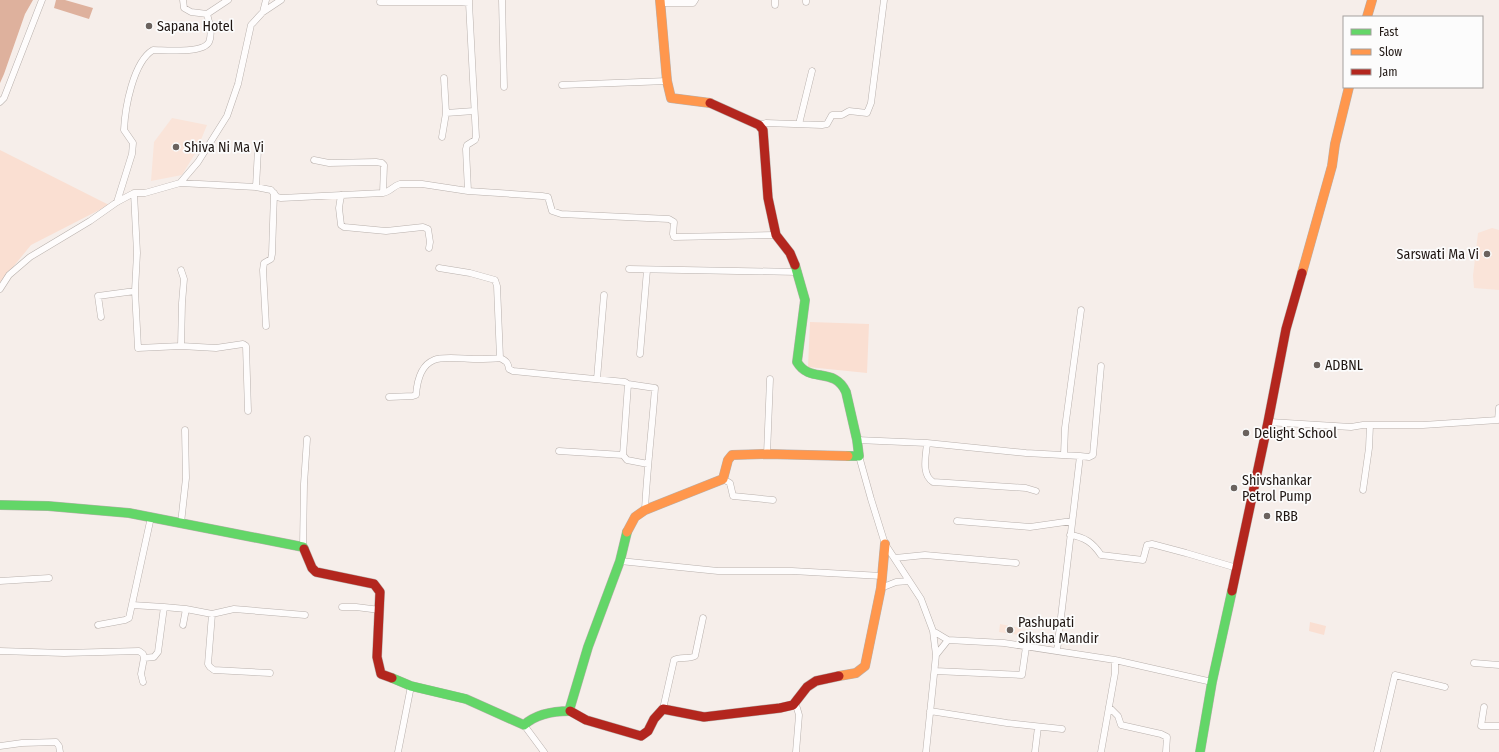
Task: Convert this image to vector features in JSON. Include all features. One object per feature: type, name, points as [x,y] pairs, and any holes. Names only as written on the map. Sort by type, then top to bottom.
[{"type":"street","points":[[0,102],[4,98],[42,0]]},
{"type":"street","points":[[183,0],[184,8],[187,11],[207,14],[228,0]]},
{"type":"street","points":[[263,12],[266,0]]},
{"type":"street","points":[[180,183],[198,162],[227,116],[238,84],[251,25],[263,12],[281,0]]},
{"type":"street","points":[[502,0],[504,87]]},
{"type":"street","points":[[695,0],[693,3],[660,2],[667,81],[671,98],[713,103],[759,125],[763,130],[768,198],[776,234],[790,253],[798,272],[805,300],[797,362],[799,368],[804,371],[838,380],[843,384],[857,440],[859,456],[885,544],[921,599],[933,631],[936,655],[926,752]]},
{"type":"street","points":[[759,125],[766,122],[822,125],[827,124],[832,116],[842,115],[849,111],[867,113],[870,103],[877,41],[884,0]]},
{"type":"street","points":[[1367,16],[1372,0]]},
{"type":"street","points":[[380,2],[469,2],[475,140],[467,144],[466,149],[468,191]]},
{"type":"street","points":[[117,202],[132,154],[133,143],[124,130],[125,116],[132,86],[139,66],[147,53],[153,50],[194,50],[204,48],[209,42],[211,34],[207,14]]},
{"type":"street","points":[[799,124],[812,71]]},
{"type":"street","points":[[442,137],[446,113],[444,78]]},
{"type":"street","points":[[562,85],[667,81]]},
{"type":"street","points":[[1200,752],[1212,682],[1268,422],[1286,328],[1312,241],[1332,166],[1335,144],[1349,88]]},
{"type":"street","points":[[446,113],[474,111]]},
{"type":"street","points":[[256,187],[258,149]]},
{"type":"street","points":[[314,160],[329,163],[382,163],[384,165],[384,193]]},
{"type":"street","points":[[0,288],[9,275],[30,257],[90,221],[117,202],[134,193],[145,193],[180,183],[256,187],[272,190],[277,197],[281,198],[384,193],[400,184],[422,184],[468,191],[548,197],[552,211],[561,214],[669,219],[674,222],[674,236],[776,234]]},
{"type":"street","points":[[134,193],[137,253],[135,291],[138,348],[181,346],[216,348],[243,344],[246,346],[248,412]]},
{"type":"street","points":[[266,326],[263,270],[264,263],[271,259],[272,254],[274,193]]},
{"type":"street","points":[[341,195],[340,218],[341,225],[344,227],[386,231],[423,227],[428,229],[430,242],[429,248]]},
{"type":"street","points":[[439,268],[470,273],[495,280],[497,286],[500,358]]},
{"type":"street","points":[[629,269],[798,272]]},
{"type":"street","points":[[181,270],[184,279],[181,346]]},
{"type":"street","points":[[640,354],[647,270]]},
{"type":"street","points":[[101,317],[98,296],[135,291]]},
{"type":"street","points":[[596,379],[604,295]]},
{"type":"street","points":[[1064,455],[1065,428],[1081,310]]},
{"type":"street","points":[[388,397],[414,396],[416,394],[416,386],[419,377],[428,364],[434,360],[500,358],[506,361],[509,369],[512,371],[625,382],[628,384],[655,388],[645,510]]},
{"type":"street","points":[[857,440],[927,443],[1026,453],[1089,457],[1093,455],[1101,366]]},
{"type":"street","points":[[767,454],[770,378]]},
{"type":"street","points":[[628,384],[623,455],[627,460],[648,464]]},
{"type":"street","points":[[1268,422],[1351,427],[1370,425],[1423,425],[1498,420],[1499,408]]},
{"type":"street","points":[[1363,490],[1369,448],[1370,425]]},
{"type":"street","points":[[181,523],[186,478],[186,430]]},
{"type":"street","points":[[307,439],[302,547],[312,568],[316,572],[374,584],[380,592],[377,657],[381,674],[411,686],[466,699],[524,725],[544,752]]},
{"type":"street","points":[[927,443],[925,473],[933,482],[1026,488],[1036,491]]},
{"type":"street","points":[[559,451],[623,455]]},
{"type":"street","points":[[723,479],[728,460],[732,455],[767,454],[859,456]]},
{"type":"street","points":[[1057,651],[1080,456]]},
{"type":"street","points":[[723,479],[730,483],[733,496],[773,500]]},
{"type":"street","points":[[569,711],[588,647],[620,561],[627,533],[635,517],[645,510],[723,479]]},
{"type":"street","points":[[0,505],[30,505],[106,510],[151,517],[302,547]]},
{"type":"street","points":[[98,625],[129,618],[151,517]]},
{"type":"street","points":[[957,522],[1030,527],[1072,521]]},
{"type":"street","points":[[1070,535],[1082,536],[1102,555],[1143,560],[1147,545],[1152,544],[1186,552],[1237,568]]},
{"type":"street","points":[[663,709],[704,716],[780,708],[793,705],[807,687],[816,681],[856,673],[865,666],[881,588],[885,544]]},
{"type":"street","points":[[895,558],[925,555],[1016,563]]},
{"type":"street","points":[[620,561],[718,571],[792,572],[882,576]]},
{"type":"street","points":[[0,581],[49,578]]},
{"type":"street","points":[[881,588],[896,582],[909,581]]},
{"type":"street","points":[[132,605],[186,609],[212,614],[234,609],[305,615]]},
{"type":"street","points":[[144,658],[154,657],[156,655],[164,607]]},
{"type":"street","points":[[342,607],[380,610]]},
{"type":"street","points":[[183,626],[186,609]]},
{"type":"street","points":[[212,614],[208,664],[210,667],[214,670],[270,673]]},
{"type":"street","points":[[524,725],[531,719],[545,714],[569,711],[586,720],[641,736],[648,731],[654,719],[663,709],[674,660],[695,656],[703,618]]},
{"type":"street","points":[[933,631],[948,640],[1004,643],[1116,660],[1212,682]]},
{"type":"street","points":[[936,655],[948,640]]},
{"type":"street","points":[[935,671],[1022,675],[1026,647]]},
{"type":"street","points":[[0,651],[64,653],[138,651],[143,654],[144,658],[141,674],[143,682]]},
{"type":"street","points":[[1101,752],[1116,660]]},
{"type":"street","points":[[1474,663],[1499,665]]},
{"type":"street","points":[[1377,752],[1395,675],[1445,688]]},
{"type":"street","points":[[398,752],[411,686]]},
{"type":"street","points":[[793,705],[797,708],[799,715],[796,752]]},
{"type":"street","points":[[1109,707],[1118,716],[1121,725],[1162,734],[1167,737],[1166,752]]},
{"type":"street","points":[[1484,707],[1481,726],[1499,726]]},
{"type":"street","points":[[930,711],[963,717],[1062,730]]},
{"type":"street","points":[[1035,752],[1038,727]]},
{"type":"street","points":[[0,746],[22,743],[56,742],[59,746],[60,752]]},
{"type":"shaded area","points":[[0,0],[33,0],[25,14],[0,83]]},
{"type":"shaded area","points":[[56,0],[65,0],[93,8],[89,19],[54,8]]},
{"type":"shaded area","name":"Shiva Ni Ma Vi","points":[[172,118],[207,125],[196,152],[182,175],[151,181],[154,142]]},
{"type":"shaded area","points":[[0,150],[109,205],[31,245],[0,283]]},
{"type":"shaded area","name":"Sarswati Ma Vi","points":[[1492,228],[1499,230],[1499,290],[1474,288],[1473,276],[1478,233]]},
{"type":"shaded area","points":[[810,322],[869,324],[867,373],[808,367]]},
{"type":"shaded area","points":[[1310,622],[1326,626],[1324,635],[1309,631]]},
{"type":"shaded area","name":"Pashupati Siksha Mandir","points":[[1000,624],[1021,628],[1020,635],[999,632]]},
{"type":"traffic: fast","points":[[795,265],[805,300],[797,362],[802,369],[808,372],[835,379],[841,384],[846,392],[857,440],[859,456],[848,456]]},
{"type":"traffic: fast","points":[[0,505],[48,506],[129,513],[303,547],[304,549]]},
{"type":"traffic: fast","points":[[569,711],[588,647],[620,561],[627,532]]},
{"type":"traffic: fast","points":[[1200,752],[1212,682],[1232,591]]},
{"type":"traffic: fast","points":[[392,678],[411,686],[466,699],[524,725],[534,718],[546,714],[570,711]]},
{"type":"traffic: slow","points":[[660,0],[667,81],[671,98],[710,103]]},
{"type":"traffic: slow","points":[[1367,16],[1372,0]]},
{"type":"traffic: slow","points":[[1302,273],[1332,166],[1335,144],[1349,88]]},
{"type":"traffic: slow","points":[[627,532],[635,517],[645,510],[723,479],[728,460],[732,455],[767,454],[848,456]]},
{"type":"traffic: slow","points":[[839,676],[856,673],[865,666],[881,588],[885,544]]},
{"type":"traffic: jam","points":[[710,103],[759,125],[763,130],[768,198],[776,235],[790,253],[795,265]]},
{"type":"traffic: jam","points":[[1232,591],[1286,329],[1302,273]]},
{"type":"traffic: jam","points":[[304,549],[312,568],[316,572],[374,584],[380,592],[377,657],[381,674],[392,678]]},
{"type":"traffic: jam","points":[[570,711],[586,720],[641,736],[648,731],[654,719],[663,709],[704,717],[780,708],[793,705],[807,687],[816,681],[839,676]]},
{"type":"place","name":"Sapana Hotel","points":[[149,26]]},
{"type":"place","name":"Shiva Ni Ma Vi","points":[[176,147]]},
{"type":"place","name":"Sarswati Ma Vi","points":[[1487,254]]},
{"type":"place","name":"ADBNL","points":[[1317,365]]},
{"type":"place","name":"Delight School","points":[[1246,433]]},
{"type":"place","name":"Shivshankar Petrol Pump","points":[[1234,488]]},
{"type":"place","name":"RBB","points":[[1267,516]]},
{"type":"place","name":"Pashupati Siksha Mandir","points":[[1010,630]]}]
